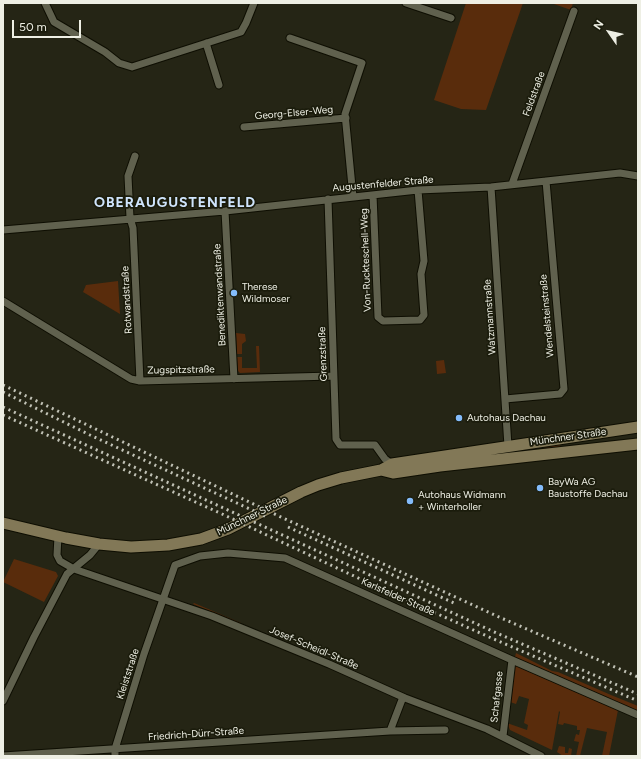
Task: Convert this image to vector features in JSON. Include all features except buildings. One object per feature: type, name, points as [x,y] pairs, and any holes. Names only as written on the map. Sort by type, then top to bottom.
[{"type":"main road","name":"Münchner Straße","points":[[3,523],[99,544],[131,547],[168,546],[196,540],[228,529],[318,485],[341,478],[381,470],[392,464],[638,427]]},
{"type":"main road","name":"Münchner Straße","points":[[381,470],[393,473],[440,466],[638,444]]},
{"type":"street","points":[[45,3],[54,22],[105,52],[119,63],[132,67],[241,32],[254,3]]},
{"type":"street","points":[[406,3],[451,18]]},
{"type":"street","name":"Feldstraße","points":[[512,184],[574,11]]},
{"type":"street","points":[[290,38],[362,63],[345,114],[353,197]]},
{"type":"street","points":[[206,43],[220,85]]},
{"type":"street","name":"Georg-Elser-Weg","points":[[244,127],[346,118]]},
{"type":"street","points":[[130,218],[128,176],[134,156]]},
{"type":"street","name":"Augustenfelder Straße","points":[[3,230],[226,211],[418,190],[491,187],[620,174],[638,176]]},
{"type":"street","name":"Wendelsteinstraße","points":[[505,399],[560,394],[564,389],[546,181]]},
{"type":"street","name":"Watzmannstraße","points":[[491,187],[508,446]]},
{"type":"street","name":"Von-Ruckteschell-Weg","points":[[373,195],[378,317],[383,321],[420,320],[424,315],[421,274],[424,261],[418,190]]},
{"type":"street","name":"Grenzstraße","points":[[328,199],[336,439],[337,443],[346,446],[375,445],[385,458],[392,464]]},
{"type":"street","name":"Benediktenwandstraße","points":[[226,211],[234,379]]},
{"type":"street","name":"Rotwandstraße","points":[[130,218],[133,228],[140,381]]},
{"type":"street","name":"Zugspitzstraße","points":[[3,301],[131,379],[140,381],[333,376]]},
{"type":"street","name":"Josef-Scheidl-Straße","points":[[58,536],[57,555],[60,561],[74,569],[212,616],[329,664],[403,697],[503,736],[541,756]]},
{"type":"street","points":[[3,701],[67,574],[90,555],[99,544]]},
{"type":"street","name":"Karlsfelder Straße","points":[[163,600],[175,565],[200,556],[228,553],[285,558],[638,715]]},
{"type":"street","name":"Kleiststraße","points":[[115,752],[144,654],[163,600]]},
{"type":"street","name":"Schafgasse","points":[[503,736],[512,660]]},
{"type":"street","points":[[390,731],[403,697]]},
{"type":"street","name":"Friedrich-Dürr-Straße","points":[[3,756],[115,752],[390,731],[445,730]]},
{"type":"street","points":[[523,756],[524,747]]},
{"type":"shaded area","points":[[466,3],[523,3],[486,110],[461,109],[434,100]]},
{"type":"shaded area","points":[[551,3],[573,3],[571,10]]},
{"type":"shaded area","points":[[118,281],[120,314],[83,292],[86,285]]},
{"type":"shaded area","points":[[236,333],[245,334],[246,341],[242,344],[242,354],[237,354]]},
{"type":"shaded area","points":[[256,346],[259,346],[260,372],[240,373],[238,371],[237,357],[242,357],[242,368],[257,368]]},
{"type":"shaded area","points":[[444,360],[446,373],[437,374],[436,361]]},
{"type":"shaded area","points":[[558,444],[562,447],[503,454],[509,451]]},
{"type":"shaded area","points":[[14,559],[56,572],[58,576],[44,602],[3,582]]},
{"type":"shaded area","points":[[194,603],[241,623],[240,624],[193,604]]},
{"type":"shaded area","points":[[516,653],[552,671],[558,672],[638,706],[638,712],[515,657]]},
{"type":"shaded area","points":[[514,665],[618,710],[609,756],[602,756],[607,732],[587,728],[580,756],[576,756],[579,742],[574,741],[576,734],[579,735],[580,730],[577,730],[577,726],[564,723],[563,725],[558,724],[559,711],[552,750],[510,730],[507,723],[527,730],[528,725],[524,723],[529,699],[519,696],[516,704],[510,702]]},
{"type":"shaded area","points":[[559,746],[565,747],[565,753],[568,753],[569,748],[572,749],[571,756],[563,756],[557,752]]},
{"type":"railway","points":[[3,385],[283,518],[499,617],[638,677]]},
{"type":"railway","points":[[3,392],[90,435],[267,517]]},
{"type":"railway","points":[[3,407],[492,631],[638,694]]},
{"type":"railway","points":[[3,415],[222,514],[371,584],[638,701]]},
{"type":"railway","points":[[288,527],[454,603]]},
{"type":"place","name":"Therese Wildmoser","points":[[234,293]]},
{"type":"place","name":"Autohaus Dachau","points":[[459,418]]},
{"type":"place","name":"BayWa AG Baustoffe Dachau","points":[[540,488]]},
{"type":"place","name":"Autohaus Widmann + Winterholler","points":[[410,501]]},
{"type":"district","name":"OBERAUGUSTENFELD","points":[[175,203]]}]
